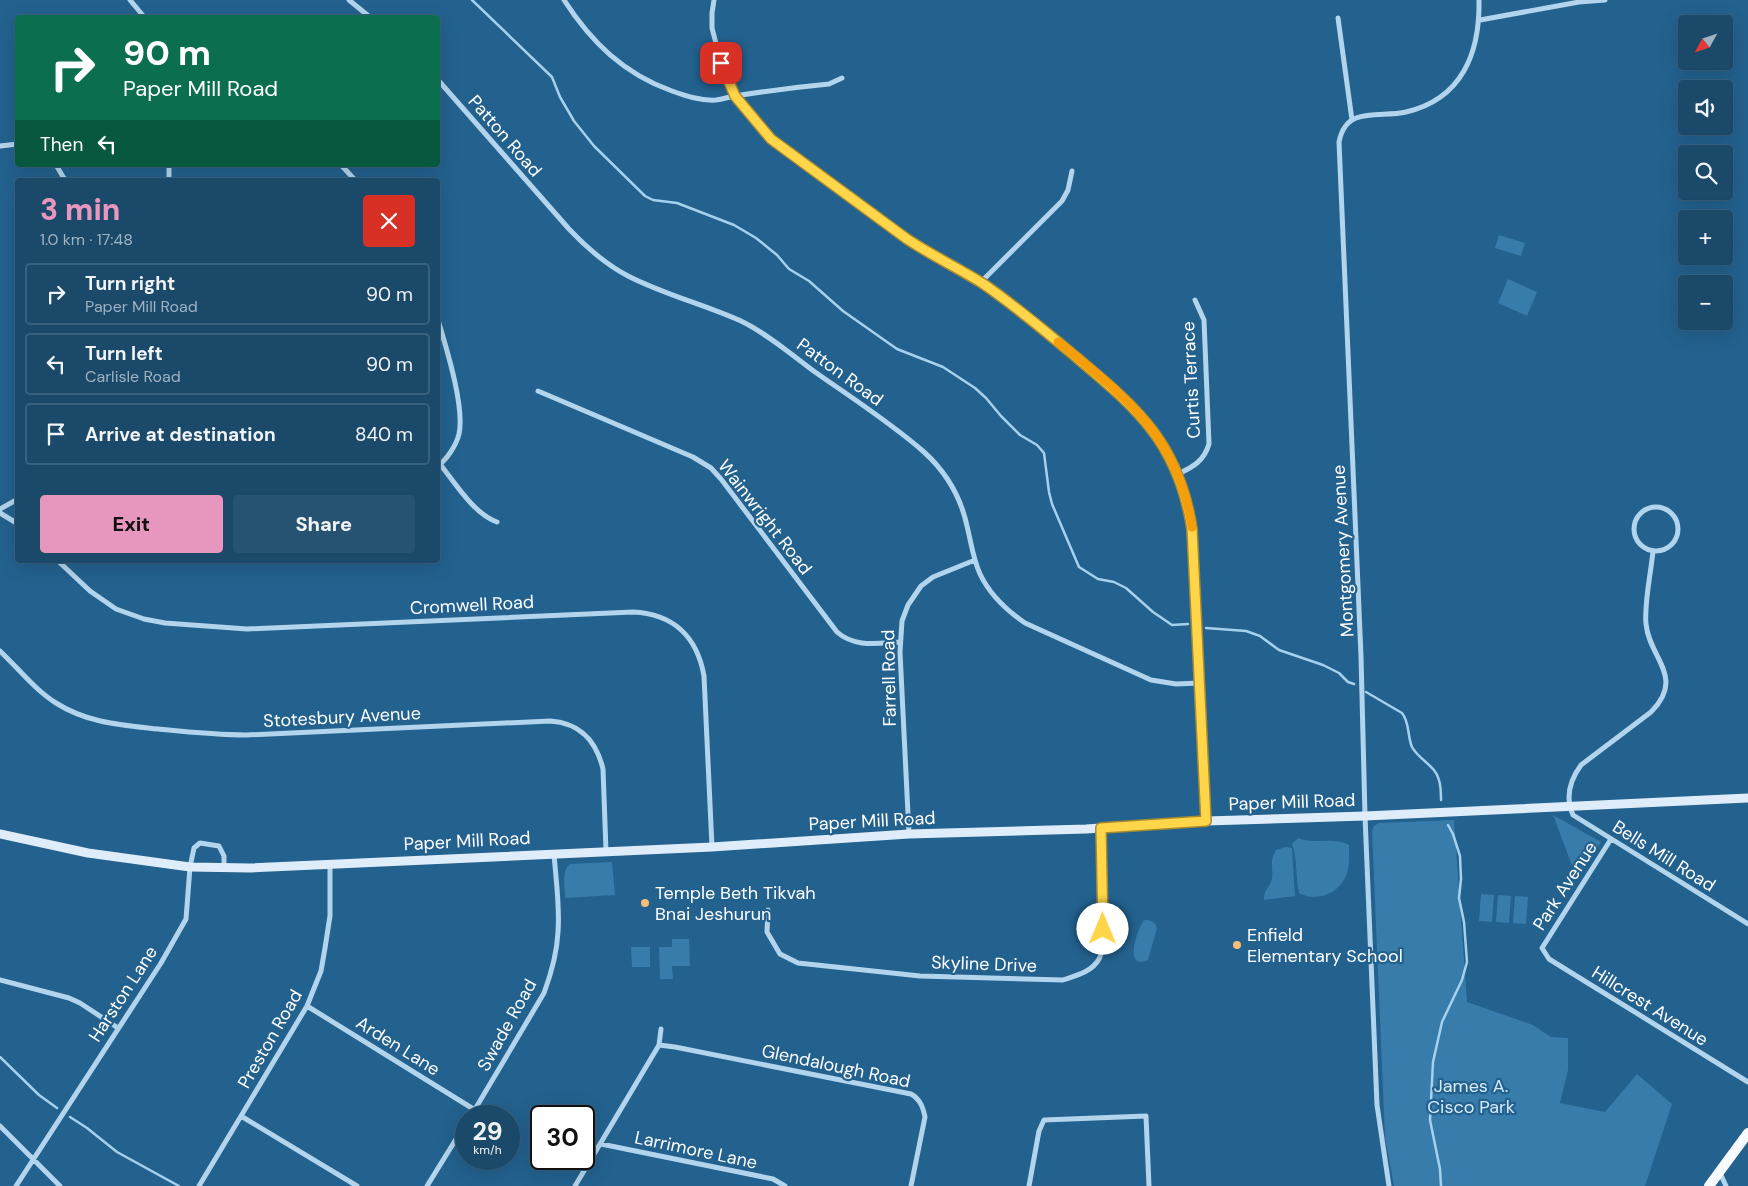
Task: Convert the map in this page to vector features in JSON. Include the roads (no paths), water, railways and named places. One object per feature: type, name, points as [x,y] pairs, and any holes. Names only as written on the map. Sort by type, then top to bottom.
[{"type":"main road","name":"Paper Mill Road","points":[[0,834],[88,853],[190,867],[224,867],[330,864],[712,846],[909,834],[1101,828],[1206,821],[1365,816],[1748,798]]},
{"type":"main road","points":[[1709,1186],[1748,1133]]},
{"type":"street","points":[[130,0],[142,15]]},
{"type":"street","points":[[564,0],[583,28],[604,51],[648,81],[687,97],[716,100],[829,84],[842,78]]},
{"type":"street","points":[[714,0],[712,20],[715,43],[721,63],[735,96],[759,127],[786,151],[907,239],[981,282],[1013,304],[1130,404],[1158,437],[1178,474],[1188,507],[1192,529],[1206,821]]},
{"type":"street","points":[[1338,18],[1352,120],[1364,116],[1406,112],[1425,106],[1443,95],[1457,81],[1472,57],[1480,20],[1479,0]]},
{"type":"street","points":[[1480,20],[1579,2],[1605,0]]},
{"type":"street","points":[[353,1],[368,15]]},
{"type":"street","name":"Patton Road","points":[[440,82],[569,229],[592,252],[640,281],[744,323],[848,395],[923,451],[943,472],[958,498],[967,523],[974,560],[984,582],[1007,610],[1025,623],[1151,680],[1176,684],[1200,683]]},
{"type":"street","name":"Montgomery Avenue","points":[[1352,120],[1345,126],[1341,134],[1338,152],[1362,656],[1365,816],[1377,1106],[1389,1186]]},
{"type":"street","points":[[0,146],[15,144]]},
{"type":"street","points":[[57,167],[64,178]]},
{"type":"street","points":[[343,167],[353,178]]},
{"type":"street","points":[[981,282],[1062,201],[1068,190],[1072,171]]},
{"type":"street","name":"Curtis Terrace","points":[[1178,474],[1199,462],[1206,453],[1209,444],[1204,320],[1195,300]]},
{"type":"street","points":[[440,328],[450,365],[460,424],[457,440],[440,464]]},
{"type":"street","name":"Wainwright Road","points":[[538,391],[706,464],[721,479],[837,632],[849,640],[860,643],[900,642]]},
{"type":"street","points":[[440,466],[478,511],[497,522]]},
{"type":"street","points":[[0,509],[15,501]]},
{"type":"street","points":[[1657,507],[1670,512],[1675,518],[1678,525],[1677,536],[1668,548],[1661,551],[1653,551],[1639,544],[1633,530],[1634,522],[1643,511],[1657,507]]},
{"type":"street","points":[[0,513],[15,522]]},
{"type":"street","points":[[1570,807],[1568,794],[1570,786],[1581,765],[1651,712],[1663,694],[1666,680],[1664,671],[1646,624],[1653,551]]},
{"type":"street","name":"Farrell Road","points":[[909,834],[900,642],[901,626],[906,611],[921,586],[933,577],[974,560]]},
{"type":"street","name":"Cromwell Road","points":[[60,563],[90,591],[116,608],[144,619],[165,623],[247,629],[632,612],[652,614],[669,620],[689,639],[699,655],[704,676],[712,846]]},
{"type":"street","name":"Stotesbury Avenue","points":[[0,651],[42,693],[55,702],[85,717],[110,724],[214,735],[246,735],[540,721],[564,722],[572,725],[585,735],[601,760],[603,769],[606,851]]},
{"type":"street","name":"Bells Mill Road","points":[[1570,807],[1573,814],[1612,840],[1748,924]]},
{"type":"street","name":"Skyline Drive","points":[[768,910],[767,932],[780,954],[798,963],[920,976],[1063,980],[1083,974],[1099,959],[1104,917],[1101,828]]},
{"type":"street","name":"Park Avenue","points":[[1542,948],[1612,840]]},
{"type":"street","name":"Harston Lane","points":[[16,1186],[161,963],[186,919],[190,867],[194,848],[200,843],[219,846],[224,856],[224,867]]},
{"type":"street","name":"Swade Road","points":[[478,1105],[544,993],[548,981],[554,961],[558,932],[554,853]]},
{"type":"street","name":"Preston Road","points":[[199,1186],[307,1006],[321,971],[325,948],[330,916],[330,864]]},
{"type":"street","name":"Hillcrest Avenue","points":[[1542,948],[1549,959],[1748,1082]]},
{"type":"street","points":[[0,980],[69,998],[118,1028]]},
{"type":"street","name":"Arden Lane","points":[[307,1006],[467,1105]]},
{"type":"street","points":[[575,1186],[659,1045],[661,1029]]},
{"type":"street","name":"Glendalough Road","points":[[659,1045],[901,1092],[916,1097],[923,1108],[925,1117],[910,1186]]},
{"type":"street","points":[[241,1116],[357,1186]]},
{"type":"street","points":[[1029,1186],[1044,1120],[1146,1116],[1149,1186]]},
{"type":"street","points":[[0,1126],[60,1186]]},
{"type":"street","points":[[427,1186],[455,1141]]},
{"type":"street","name":"Larrimore Lane","points":[[601,1144],[773,1179],[785,1186]]},
{"type":"street","points":[[1719,1171],[1726,1186]]},
{"type":"waterway","points":[[472,0],[552,77],[560,97],[574,121],[594,146],[645,196],[653,200],[677,203],[734,225],[756,238],[777,255],[789,269],[809,281],[843,311],[897,349],[943,367],[975,388],[1020,435],[1037,445],[1044,453],[1052,504],[1079,567],[1098,579],[1114,582],[1126,588],[1153,612],[1172,625],[1188,624]]},
{"type":"waterway","points":[[1206,628],[1246,631],[1260,636],[1279,650],[1323,665],[1339,673],[1348,682],[1354,684]]},
{"type":"waterway","points":[[1366,692],[1402,713],[1405,717],[1412,747],[1437,775],[1441,800]]},
{"type":"waterway","points":[[1441,1186],[1440,1169],[1430,1120],[1433,1062],[1442,1022],[1462,980],[1467,962],[1464,922],[1459,898],[1461,879],[1460,856],[1448,825]]},
{"type":"waterway","points":[[0,1057],[39,1095],[57,1108]]},
{"type":"waterway","points":[[70,1117],[117,1152],[179,1186]]},
{"type":"place","name":"Temple Beth Tikvah Bnai Jeshurun","points":[[645,903]]},
{"type":"place","name":"Enfield Elementary School","points":[[1237,945]]},
{"type":"park label","name":"James A. Cisco Park","points":[[1471,1096]]}]
